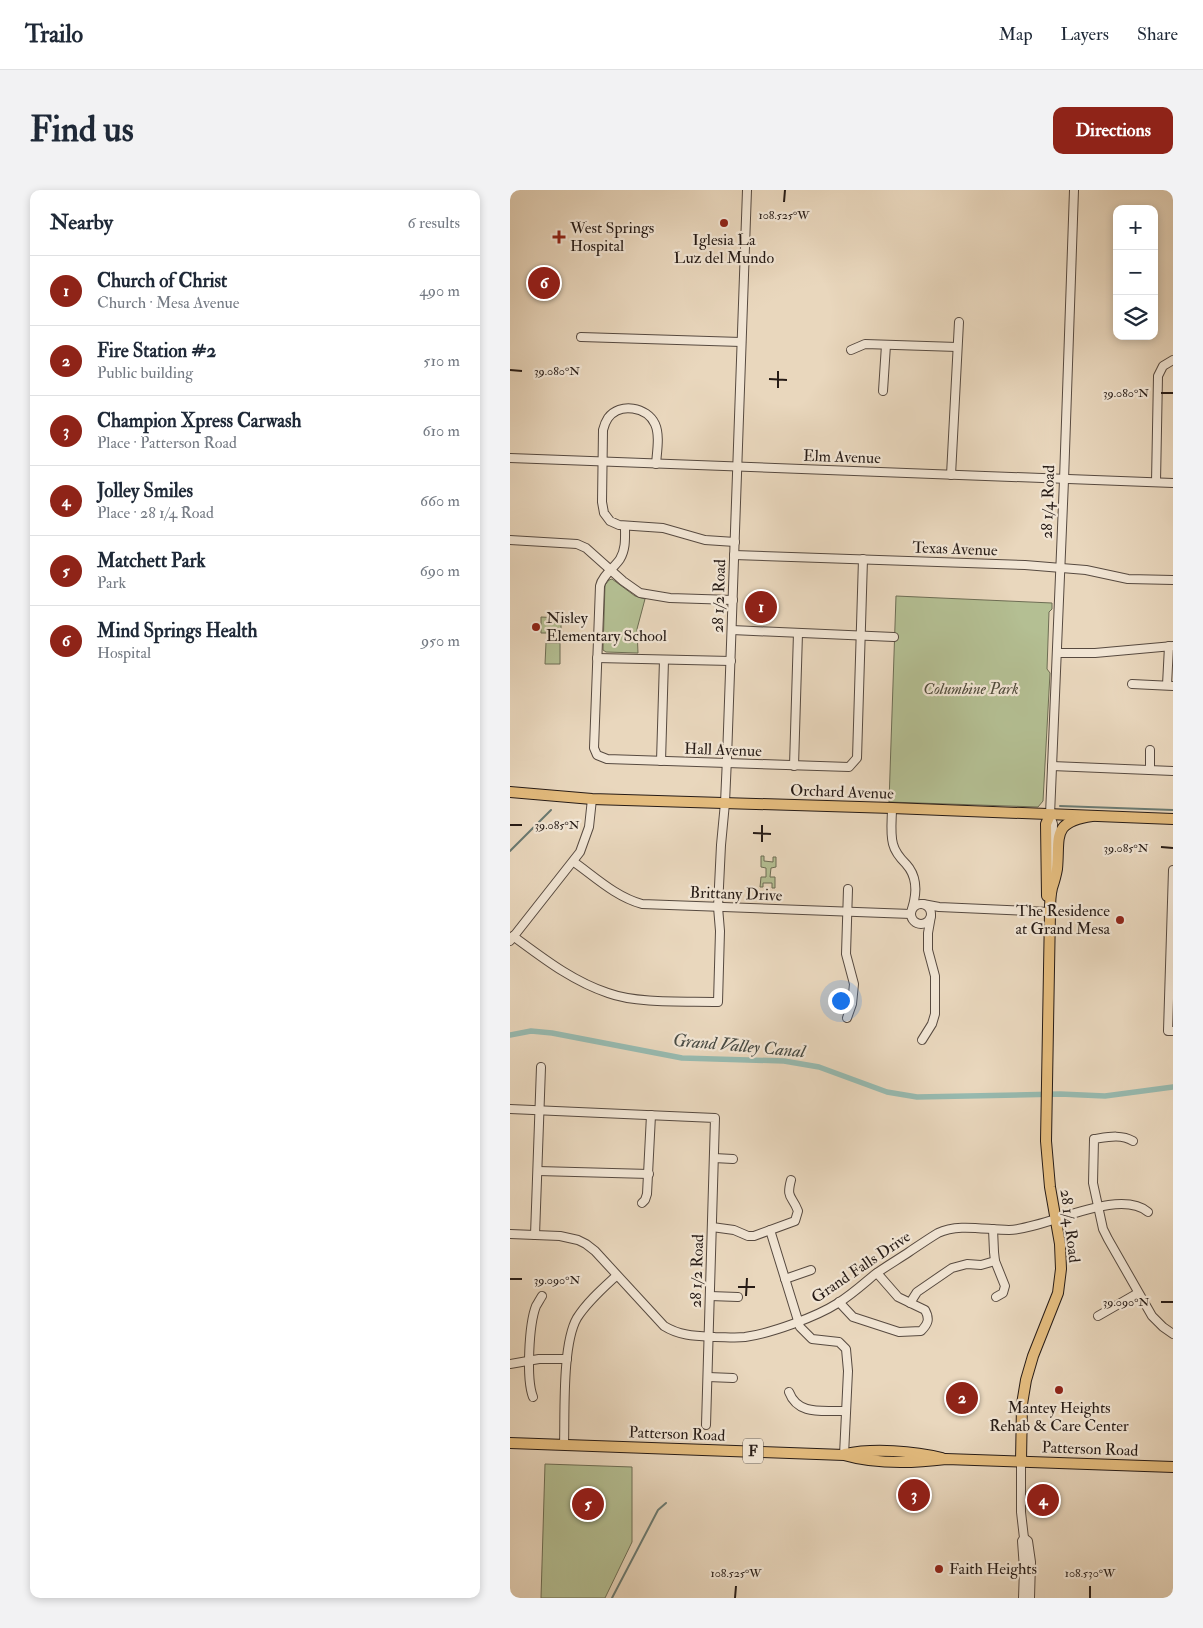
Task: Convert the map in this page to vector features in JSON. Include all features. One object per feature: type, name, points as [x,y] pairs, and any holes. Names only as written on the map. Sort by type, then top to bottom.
[{"type":"main road","name":"Orchard Avenue","points":[[510,792],[592,799],[1173,819]]},
{"type":"main road","name":"28 1/4 Road","points":[[1050,814],[1046,824],[1046,894],[1050,912]]},
{"type":"main road","points":[[1052,891],[1057,871],[1058,837],[1060,832],[1070,822],[1092,816]]},
{"type":"main road","name":"28 1/4 Road","points":[[1021,1462],[1022,1404],[1026,1380],[1061,1277],[1061,1253],[1047,1158],[1050,912],[1052,891]]},
{"type":"main road","name":"Patterson Road","points":[[510,1443],[844,1455],[860,1460],[923,1462],[946,1459],[1173,1467]]},
{"type":"street","name":"28 1/2 Road","points":[[512,939],[566,974],[609,994],[642,999],[718,1002],[720,931],[718,907],[727,764],[747,190]]},
{"type":"street","name":"28 1/4 Road","points":[[1052,891],[1053,824],[1050,814],[1074,190]]},
{"type":"street","points":[[951,475],[959,322]]},
{"type":"street","points":[[582,337],[742,342]]},
{"type":"street","points":[[851,350],[865,344],[958,347]]},
{"type":"street","points":[[883,391],[886,345]]},
{"type":"street","points":[[1156,482],[1158,376],[1163,366],[1173,360]]},
{"type":"street","points":[[656,464],[657,431],[654,422],[644,412],[629,408],[616,412],[608,418],[603,430],[602,508],[610,521],[625,526],[663,528],[705,540],[735,542]]},
{"type":"street","name":"Elm Avenue","points":[[510,458],[1173,483]]},
{"type":"street","points":[[625,526],[625,542],[622,554],[600,586],[597,658],[731,662]]},
{"type":"street","points":[[510,540],[577,544],[586,548],[623,581],[640,593],[670,598],[733,600]]},
{"type":"street","name":"Texas Avenue","points":[[734,555],[1025,565],[1086,570],[1128,579],[1173,580]]},
{"type":"street","points":[[860,635],[863,559]]},
{"type":"street","points":[[732,630],[894,636]]},
{"type":"street","points":[[794,766],[798,633]]},
{"type":"street","name":"Hall Avenue","points":[[597,658],[594,748],[597,755],[607,759],[850,767],[857,758],[860,635]]},
{"type":"street","points":[[1057,653],[1095,653],[1171,646],[1170,686],[1132,684]]},
{"type":"street","points":[[661,761],[664,660]]},
{"type":"street","points":[[1150,750],[1150,770]]},
{"type":"street","points":[[1052,766],[1173,771]]},
{"type":"street","points":[[512,939],[580,852],[587,836],[592,799]]},
{"type":"street","points":[[892,808],[893,844],[898,856],[910,869],[915,882],[915,896],[911,912],[913,920],[918,924],[925,924],[931,916]]},
{"type":"street","name":"Brittany Drive","points":[[574,862],[619,895],[634,902],[652,905],[847,912],[911,912]]},
{"type":"street","points":[[1170,1031],[1173,870]]},
{"type":"street","points":[[847,1018],[852,1004],[854,984],[846,954],[848,888]]},
{"type":"street","points":[[911,912],[916,905],[923,904],[939,907],[1050,912]]},
{"type":"street","points":[[922,1040],[933,1021],[935,976],[928,950],[930,910],[923,904]]},
{"type":"street","points":[[536,1234],[541,1067]]},
{"type":"street","points":[[510,1110],[651,1115],[647,1194],[642,1203]]},
{"type":"street","name":"28 1/2 Road","points":[[651,1115],[715,1118],[706,1425]]},
{"type":"street","points":[[1134,1141],[1118,1136],[1094,1139],[1093,1183],[1105,1234],[1152,1316],[1162,1327],[1173,1334]]},
{"type":"street","points":[[714,1158],[733,1158]]},
{"type":"street","points":[[538,1171],[649,1174]]},
{"type":"street","points":[[712,1227],[734,1230],[748,1236],[795,1221],[798,1211],[789,1196],[791,1180]]},
{"type":"street","name":"Grand Falls Drive","points":[[510,1234],[560,1236],[578,1240],[595,1251],[664,1326],[679,1334],[744,1337],[798,1322],[825,1311],[840,1302],[877,1273],[944,1230],[956,1228],[1023,1228],[1098,1206],[1108,1205],[1134,1205],[1148,1212]]},
{"type":"street","points":[[993,1229],[994,1252],[1005,1286],[1003,1293],[996,1297]]},
{"type":"street","points":[[770,1230],[798,1322],[804,1332],[812,1339],[839,1342],[846,1349],[848,1371],[844,1455]]},
{"type":"street","points":[[910,1303],[917,1292],[952,1268],[967,1264],[981,1265],[996,1261]]},
{"type":"street","points":[[785,1279],[811,1270]]},
{"type":"street","points":[[840,1302],[853,1317],[899,1332],[921,1331],[927,1324],[928,1319],[922,1307],[898,1297],[877,1273]]},
{"type":"street","points":[[564,1444],[567,1359],[576,1319],[616,1276]]},
{"type":"street","points":[[1098,1316],[1138,1293]]},
{"type":"street","points":[[533,1397],[530,1390],[532,1324],[536,1307],[542,1296]]},
{"type":"street","points":[[710,1296],[738,1297]]},
{"type":"street","points":[[510,1364],[539,1359],[567,1359]]},
{"type":"street","points":[[708,1377],[733,1378]]},
{"type":"street","points":[[789,1392],[796,1404],[806,1409],[845,1411]]},
{"type":"street","name":"28 1/4 Road","points":[[1021,1462],[1021,1512],[1024,1538],[1022,1541],[1023,1598]]},
{"type":"street","name":"28 1/4 Road","points":[[1024,1538],[1028,1540],[1030,1553],[1030,1598]]},
{"type":"green space","points":[[612,579],[635,596],[645,599],[637,629],[638,653],[606,652],[603,650],[605,585]]},
{"type":"green space","name":"Columbine Park","points":[[896,596],[1052,603],[1052,609],[1049,612],[1047,669],[1050,673],[1043,801],[1038,807],[889,802]]},
{"type":"green space","points":[[541,617],[561,618],[561,633],[541,633]]},
{"type":"green space","points":[[546,643],[560,643],[560,664],[545,664]]},
{"type":"green space","points":[[761,856],[764,856],[764,861],[773,862],[773,857],[776,857],[776,867],[771,868],[770,877],[775,877],[775,888],[772,888],[772,883],[763,883],[763,887],[760,887],[761,877],[766,877],[766,868],[761,867]]},
{"type":"green space","points":[[545,1464],[632,1467],[632,1542],[605,1598],[541,1598]]},
{"type":"waterway","points":[[1060,806],[1173,810]]},
{"type":"waterway","points":[[510,851],[551,810]]},
{"type":"waterway","name":"Grand Valley Canal","points":[[510,1035],[531,1031],[552,1033],[682,1058],[784,1061],[819,1067],[887,1092],[917,1097],[1060,1094],[1105,1096],[1173,1087]]},
{"type":"waterway","points":[[612,1598],[658,1510],[666,1503]]},
{"type":"place","name":"Iglesia La Luz del Mundo","points":[[724,223]]},
{"type":"place","name":"West Springs Hospital","points":[[559,237]]},
{"type":"place","name":"Mind Springs Health","points":[[544,283]]},
{"type":"place","name":"Church of Christ","points":[[761,607]]},
{"type":"place","name":"Nisley Elementary School","points":[[536,627]]},
{"type":"place","name":"The Residence at Grand Mesa","points":[[1120,920]]},
{"type":"place","name":"Mantey Heights Rehab & Care Center","points":[[1059,1390]]},
{"type":"place","name":"Fire Station #2","points":[[962,1398]]},
{"type":"place","name":"Champion Xpress Carwash","points":[[914,1495]]},
{"type":"place","name":"Jolley Smiles","points":[[1043,1500]]},
{"type":"place","name":"Matchett Park","points":[[588,1504]]},
{"type":"place","name":"Faith Heights","points":[[939,1569]]}]
